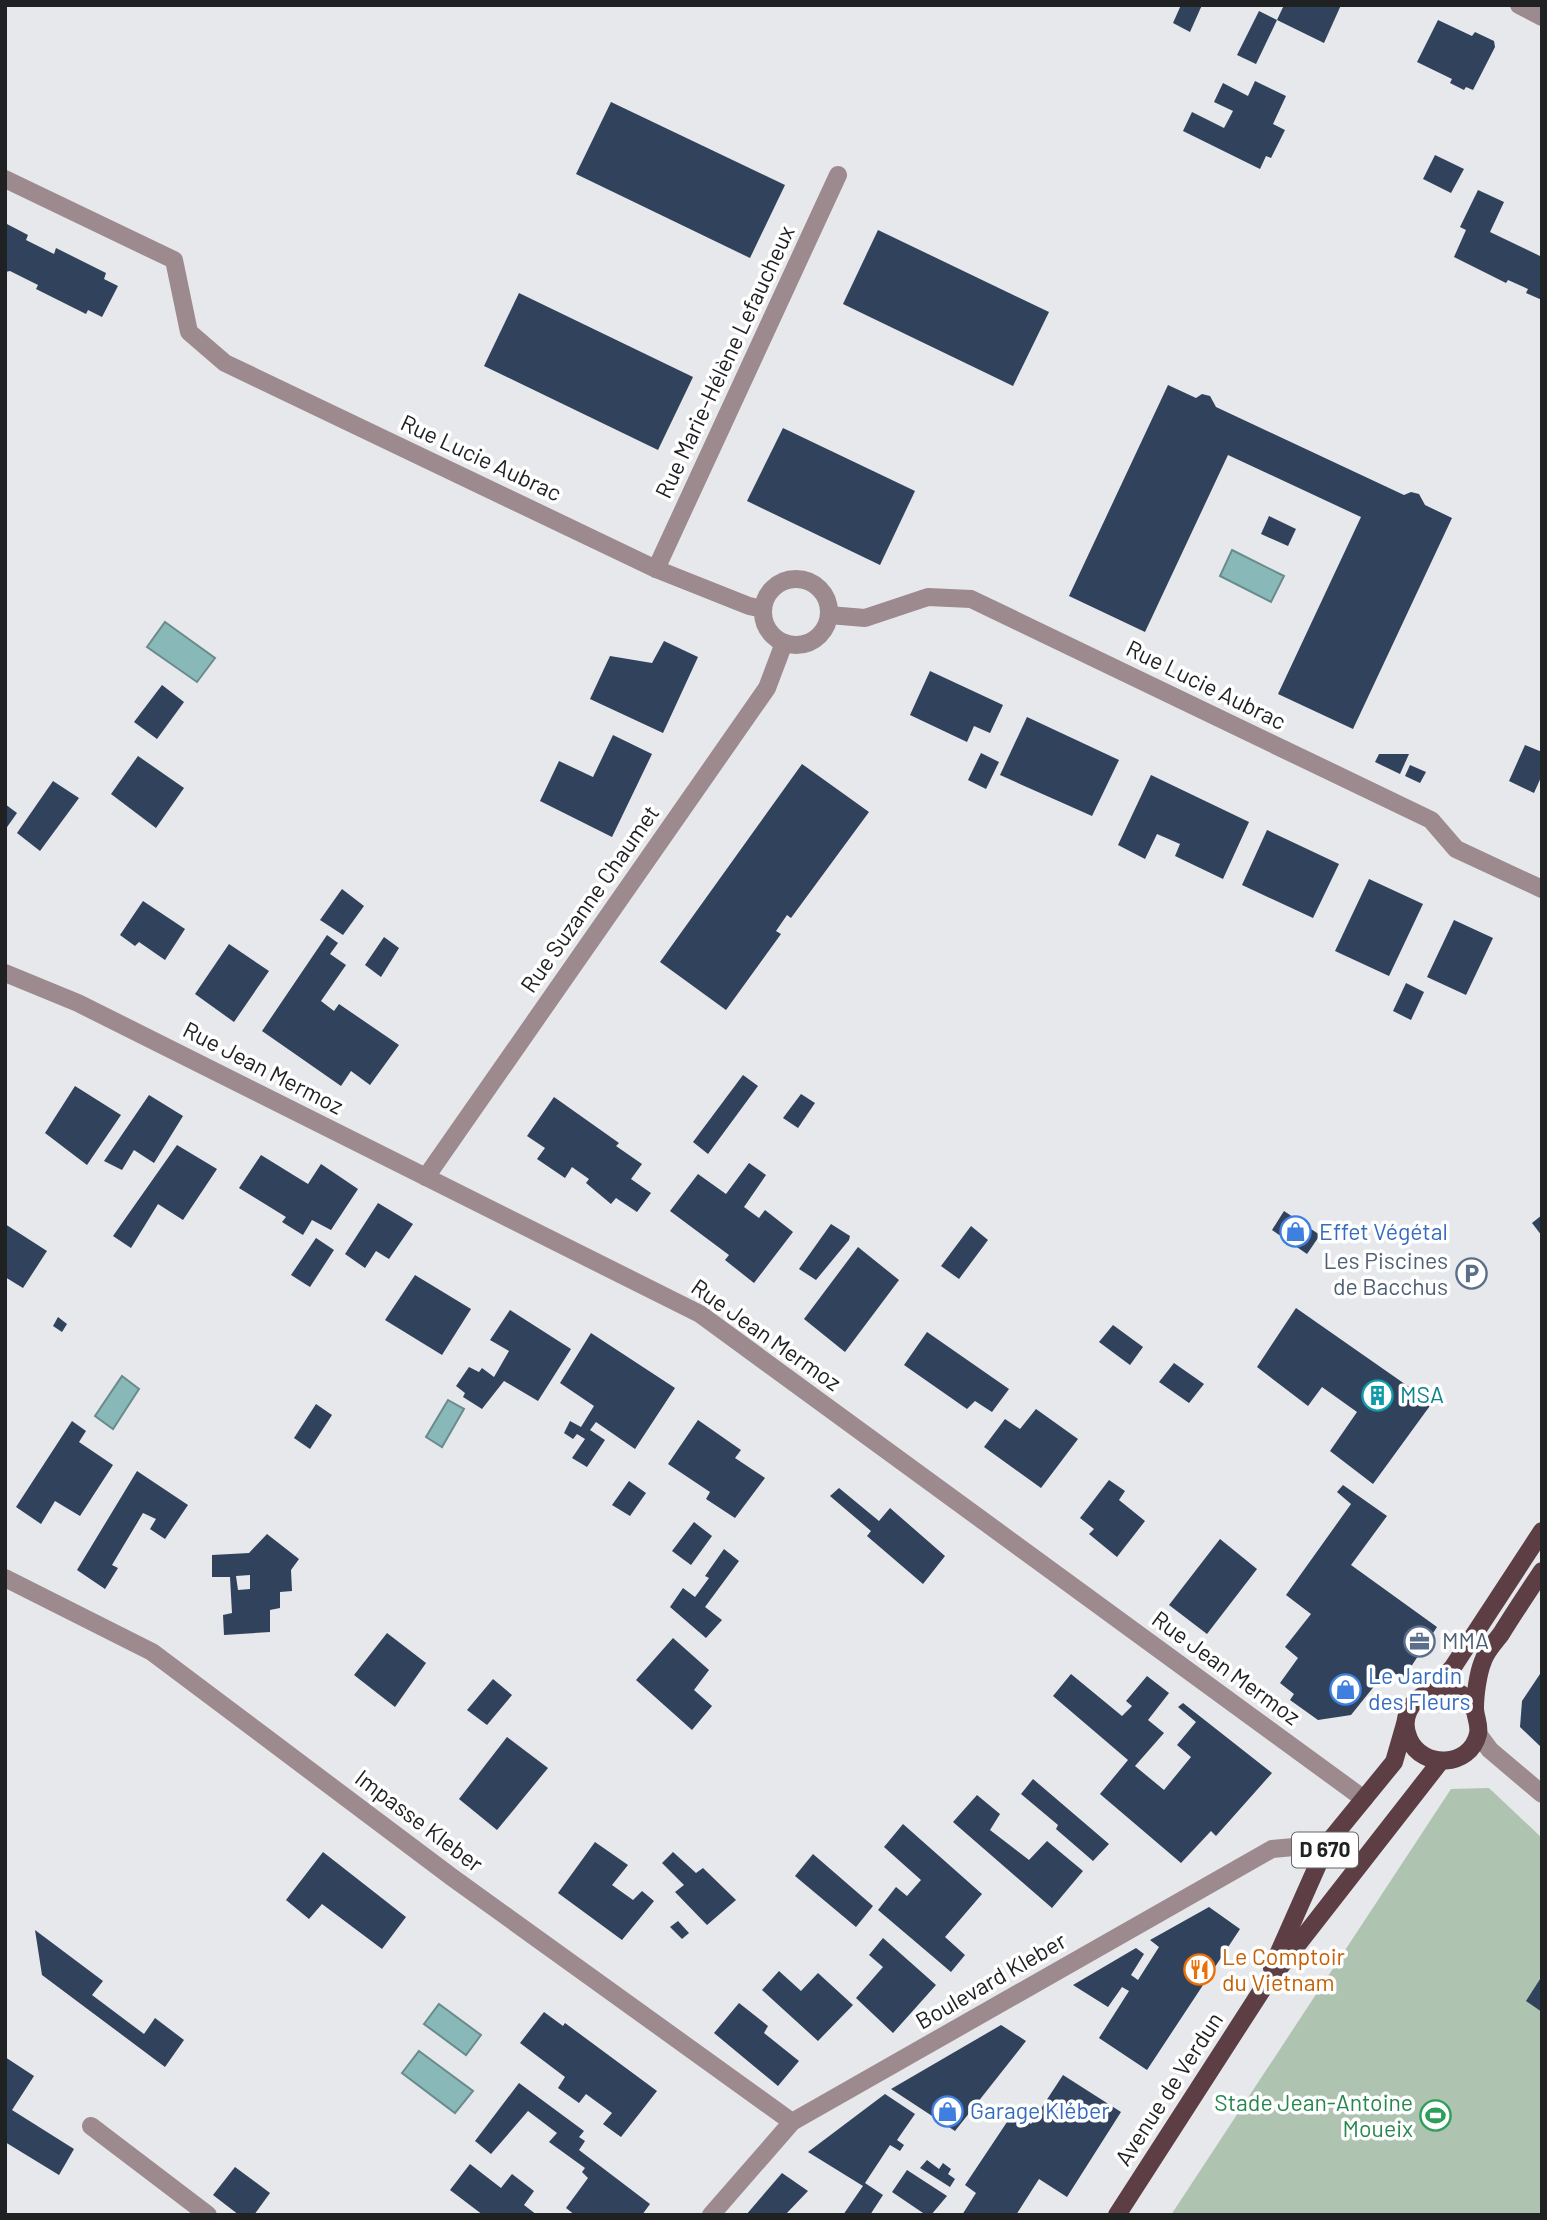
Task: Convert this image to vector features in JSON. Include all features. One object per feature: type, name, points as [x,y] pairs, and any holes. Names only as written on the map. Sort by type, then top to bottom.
[{"type":"main road","points":[[1542,1531],[1453,1667],[1432,1690],[1419,1697],[1410,1708],[1406,1722],[1407,1737],[1414,1749],[1426,1758],[1440,1762],[1464,1754],[1478,1734],[1474,1710],[1483,1660],[1542,1571]]},
{"type":"main road","points":[[1432,1690],[1447,1689],[1461,1694],[1474,1710]]},
{"type":"main road","name":"Avenue de Verdun","points":[[1262,1990],[1328,1844],[1394,1762],[1406,1722]]},
{"type":"main road","name":"Avenue de Verdun","points":[[1117,2215],[1262,1990],[1440,1762]]},
{"type":"street","points":[[1519,5],[1542,17]]},
{"type":"street","name":"Rue Marie-Hélène Lefaucheux","points":[[656,569],[838,175]]},
{"type":"street","name":"Rue Lucie Aubrac","points":[[5,179],[174,260],[189,332],[225,363],[656,569],[763,609]]},
{"type":"street","points":[[805,580],[824,593],[829,615],[827,625],[814,640],[805,645],[784,643],[768,630],[763,609],[766,598],[782,581],[805,580]]},
{"type":"street","name":"Rue Lucie Aubrac","points":[[829,615],[865,618],[928,597],[971,599],[1431,820],[1456,849],[1542,889]]},
{"type":"street","name":"Rue Suzanne Chaumet","points":[[426,1177],[767,688],[784,643]]},
{"type":"street","name":"Rue Jean Mermoz","points":[[5,974],[78,1003],[700,1314],[1364,1799]]},
{"type":"street","name":"Impasse Kleber","points":[[5,1578],[152,1652],[453,1878],[792,2122]]},
{"type":"street","points":[[1478,1734],[1490,1750],[1542,1794]]},
{"type":"street","name":"Boulevard Kleber","points":[[711,2215],[792,2122],[1272,1849],[1328,1844]]},
{"type":"street","points":[[91,2126],[208,2215]]},
{"type":"green space","points":[[1489,1788],[1542,1838],[1542,2215],[1171,2215],[1451,1789]]},
{"type":"water","points":[[1232,550],[1284,576],[1271,602],[1220,576]]},
{"type":"water","points":[[165,622],[215,658],[197,682],[147,647]]},
{"type":"water","points":[[122,1376],[139,1389],[113,1429],[95,1416]]},
{"type":"water","points":[[448,1400],[464,1409],[442,1447],[426,1437]]},
{"type":"water","points":[[439,2004],[481,2035],[466,2055],[424,2024]]},
{"type":"water","points":[[419,2051],[473,2091],[455,2113],[402,2073]]},
{"type":"building","points":[[1181,5],[1202,5],[1190,32],[1173,23]]},
{"type":"building","points":[[1284,5],[1341,5],[1324,43],[1277,20]]},
{"type":"building","points":[[1259,11],[1277,20],[1256,64],[1237,55]]},
{"type":"building","points":[[1438,20],[1472,36],[1475,32],[1494,41],[1495,47],[1473,90],[1466,87],[1464,90],[1450,83],[1452,79],[1417,62]]},
{"type":"building","points":[[1255,81],[1286,96],[1273,124],[1285,130],[1271,158],[1266,156],[1260,169],[1183,131],[1192,112],[1224,128],[1233,111],[1214,102],[1223,83],[1248,96]]},
{"type":"building","points":[[611,102],[785,185],[750,258],[576,174]]},
{"type":"building","points":[[1435,155],[1464,169],[1451,193],[1423,179]]},
{"type":"building","points":[[1478,190],[1504,202],[1490,232],[1542,257],[1542,300],[1526,293],[1528,289],[1508,280],[1506,283],[1454,257],[1466,230],[1460,227]]},
{"type":"building","points":[[5,223],[28,235],[26,240],[54,254],[56,248],[106,273],[104,279],[118,286],[102,317],[88,310],[86,314],[36,289],[38,285],[10,271],[5,272]]},
{"type":"building","points":[[878,230],[1049,312],[1013,386],[843,304]]},
{"type":"building","points":[[519,293],[693,377],[658,450],[484,366]]},
{"type":"building","points":[[1168,385],[1196,398],[1202,394],[1210,396],[1216,407],[1404,495],[1411,492],[1419,494],[1425,505],[1452,518],[1353,729],[1278,694],[1361,517],[1228,455],[1145,632],[1069,596]]},
{"type":"building","points":[[783,428],[915,491],[880,565],[747,501]]},
{"type":"building","points":[[1269,516],[1296,529],[1288,546],[1261,534]]},
{"type":"building","points":[[664,641],[698,657],[663,733],[590,699],[610,656],[652,663]]},
{"type":"building","points":[[930,671],[1003,705],[990,733],[974,726],[967,742],[910,715]]},
{"type":"building","points":[[162,685],[184,702],[157,739],[134,722]]},
{"type":"building","points":[[1027,717],[1119,760],[1092,816],[1000,775]]},
{"type":"building","points":[[613,735],[652,754],[612,837],[540,801],[559,761],[593,777]]},
{"type":"building","points":[[1525,745],[1542,752],[1542,775],[1534,793],[1509,781]]},
{"type":"building","points":[[981,753],[999,762],[986,789],[968,780]]},
{"type":"building","points":[[1379,754],[1409,754],[1400,774],[1375,762]]},
{"type":"building","points":[[138,756],[184,788],[156,828],[111,794]]},
{"type":"building","points":[[802,764],[869,812],[791,918],[787,915],[776,931],[781,934],[726,1010],[660,962]]},
{"type":"building","points":[[1410,765],[1426,772],[1420,783],[1405,776]]},
{"type":"building","points":[[1151,775],[1249,822],[1223,879],[1175,856],[1180,844],[1157,834],[1145,859],[1118,845]]},
{"type":"building","points":[[53,781],[79,798],[40,851],[17,833]]},
{"type":"building","points":[[5,804],[17,813],[5,830]]},
{"type":"building","points":[[1267,830],[1339,864],[1313,918],[1242,885]]},
{"type":"building","points":[[1369,879],[1423,904],[1389,976],[1335,951]]},
{"type":"building","points":[[342,889],[364,906],[343,935],[320,920]]},
{"type":"building","points":[[143,901],[185,929],[165,960],[139,942],[135,946],[120,935]]},
{"type":"building","points":[[1454,920],[1493,938],[1466,995],[1427,977]]},
{"type":"building","points":[[327,935],[338,943],[330,954],[346,965],[321,1001],[334,1011],[339,1004],[399,1045],[370,1085],[351,1071],[341,1086],[262,1031]]},
{"type":"building","points":[[384,937],[399,948],[381,977],[365,965]]},
{"type":"building","points":[[229,944],[269,971],[234,1022],[195,994]]},
{"type":"building","points":[[1406,983],[1424,992],[1411,1020],[1393,1011]]},
{"type":"building","points":[[743,1075],[758,1086],[708,1154],[693,1142]]},
{"type":"building","points":[[75,1086],[121,1115],[87,1165],[45,1133]]},
{"type":"building","points":[[801,1094],[815,1103],[798,1128],[783,1118]]},
{"type":"building","points":[[149,1095],[183,1116],[154,1163],[134,1150],[122,1170],[104,1161]]},
{"type":"building","points":[[554,1097],[619,1143],[616,1146],[642,1164],[631,1179],[651,1193],[637,1212],[616,1198],[611,1204],[586,1183],[589,1179],[572,1167],[565,1178],[537,1159],[545,1148],[527,1136]]},
{"type":"building","points":[[177,1145],[217,1169],[183,1220],[158,1204],[131,1248],[113,1236]]},
{"type":"building","points":[[261,1155],[308,1184],[321,1164],[358,1189],[331,1230],[312,1220],[303,1235],[282,1222],[286,1217],[239,1188]]},
{"type":"building","points":[[749,1163],[766,1175],[744,1207],[759,1218],[765,1210],[793,1232],[754,1283],[725,1260],[729,1255],[670,1211],[698,1174],[726,1194]]},
{"type":"building","points":[[378,1203],[413,1224],[389,1259],[376,1251],[365,1268],[345,1254]]},
{"type":"building","name":"Effet Végétal","points":[[1284,1211],[1320,1235],[1307,1254],[1272,1230]]},
{"type":"building","points":[[1542,1215],[1542,1236],[1532,1223]]},
{"type":"building","points":[[5,1224],[47,1251],[23,1288],[5,1277]]},
{"type":"building","points":[[831,1224],[850,1236],[849,1240],[816,1280],[799,1269]]},
{"type":"building","points":[[971,1226],[988,1240],[959,1279],[941,1266]]},
{"type":"building","points":[[316,1238],[334,1250],[310,1287],[291,1275]]},
{"type":"building","points":[[858,1247],[899,1280],[845,1352],[804,1319]]},
{"type":"building","points":[[415,1275],[471,1309],[442,1355],[385,1320]]},
{"type":"building","name":"MSA","points":[[1296,1308],[1432,1403],[1373,1484],[1330,1451],[1357,1412],[1322,1387],[1308,1406],[1257,1367]]},
{"type":"building","points":[[510,1310],[571,1349],[538,1401],[504,1381],[482,1409],[463,1397],[465,1393],[456,1386],[469,1367],[479,1372],[482,1368],[494,1377],[509,1351],[490,1340]]},
{"type":"building","points":[[58,1317],[67,1324],[62,1332],[53,1326]]},
{"type":"building","points":[[1113,1325],[1143,1347],[1130,1365],[1099,1342]]},
{"type":"building","points":[[927,1332],[1009,1389],[992,1412],[975,1401],[967,1409],[904,1365]]},
{"type":"building","points":[[591,1333],[675,1388],[635,1449],[596,1422],[590,1430],[605,1440],[587,1467],[572,1458],[585,1439],[577,1434],[573,1439],[564,1433],[570,1421],[581,1427],[594,1406],[560,1383]]},
{"type":"building","points":[[1174,1363],[1204,1384],[1189,1403],[1159,1382]]},
{"type":"building","points":[[316,1404],[332,1415],[310,1449],[294,1438]]},
{"type":"building","points":[[1036,1409],[1078,1439],[1041,1488],[984,1447],[1005,1419],[1020,1429]]},
{"type":"building","points":[[698,1420],[741,1450],[735,1458],[765,1478],[735,1518],[706,1499],[710,1492],[668,1464]]},
{"type":"building","points":[[72,1421],[86,1431],[79,1442],[113,1465],[80,1516],[55,1501],[41,1524],[16,1507]]},
{"type":"building","points":[[137,1471],[188,1505],[165,1539],[150,1529],[156,1519],[143,1513],[112,1565],[118,1568],[105,1589],[77,1570]]},
{"type":"building","points":[[1109,1480],[1125,1491],[1119,1500],[1145,1521],[1117,1557],[1089,1534],[1094,1529],[1080,1518]]},
{"type":"building","points":[[629,1481],[646,1493],[630,1516],[612,1505]]},
{"type":"building","points":[[1343,1485],[1387,1516],[1351,1565],[1437,1627],[1403,1679],[1388,1669],[1351,1715],[1318,1720],[1290,1700],[1294,1694],[1280,1683],[1298,1658],[1285,1647],[1311,1614],[1286,1595],[1351,1504],[1337,1492]]},
{"type":"building","points":[[839,1488],[879,1521],[890,1508],[945,1556],[923,1584],[867,1536],[871,1531],[830,1496]]},
{"type":"building","points":[[694,1522],[712,1536],[691,1565],[672,1551]]},
{"type":"building","points":[[267,1534],[299,1559],[291,1570],[292,1591],[280,1592],[280,1608],[270,1610],[270,1632],[224,1635],[223,1615],[232,1613],[230,1577],[212,1577],[212,1555],[249,1553]],"holes":[[[250,1575],[250,1589],[238,1590],[236,1576]]]},
{"type":"building","points":[[1220,1539],[1257,1569],[1207,1634],[1169,1605]]},
{"type":"building","points":[[724,1549],[739,1561],[705,1607],[722,1620],[706,1638],[670,1607],[683,1588],[695,1597],[709,1578],[705,1576]]},
{"type":"building","points":[[387,1633],[426,1663],[395,1707],[354,1675]]},
{"type":"building","points":[[673,1638],[709,1670],[694,1690],[712,1706],[692,1730],[636,1680]]},
{"type":"building","points":[[1542,1671],[1542,1748],[1520,1727],[1522,1701]]},
{"type":"building","points":[[1071,1674],[1122,1716],[1132,1706],[1126,1701],[1147,1676],[1169,1693],[1148,1720],[1164,1733],[1135,1766],[1164,1790],[1191,1757],[1177,1745],[1196,1722],[1178,1707],[1183,1703],[1272,1773],[1216,1836],[1211,1831],[1181,1863],[1100,1794],[1128,1760],[1053,1696]]},
{"type":"building","points":[[493,1679],[512,1695],[487,1725],[467,1710]]},
{"type":"building","points":[[507,1737],[548,1768],[497,1830],[459,1799]]},
{"type":"building","points":[[1033,1779],[1109,1844],[1093,1861],[1056,1829],[1058,1825],[1021,1794]]},
{"type":"building","points":[[977,1795],[1000,1814],[990,1830],[1029,1860],[1047,1841],[1083,1871],[1052,1908],[953,1822]]},
{"type":"building","points":[[903,1824],[982,1894],[945,1937],[965,1955],[951,1972],[878,1910],[896,1887],[907,1896],[921,1880],[884,1847]]},
{"type":"building","points":[[595,1842],[628,1865],[612,1885],[633,1900],[642,1891],[654,1901],[622,1940],[558,1893]]},
{"type":"building","points":[[323,1852],[406,1917],[382,1949],[322,1904],[309,1919],[286,1900]]},
{"type":"building","points":[[673,1852],[696,1873],[703,1868],[736,1900],[707,1925],[675,1892],[684,1885],[662,1863]]},
{"type":"building","points":[[813,1854],[873,1906],[856,1927],[795,1876]]},
{"type":"building","points":[[1209,1907],[1240,1929],[1147,2070],[1099,2038],[1129,1991],[1122,1987],[1108,2007],[1073,1985],[1136,1948],[1144,1954],[1131,1975],[1138,1980],[1159,1947],[1150,1940]]},
{"type":"building","points":[[678,1921],[689,1933],[682,1939],[670,1927]]},
{"type":"building","points":[[35,1930],[103,1981],[92,1995],[144,2034],[155,2018],[184,2040],[165,2067],[42,1975]]},
{"type":"building","points":[[883,1938],[936,1985],[893,2033],[856,1998],[883,1967],[869,1955]]},
{"type":"building","points":[[779,1971],[801,1991],[818,1973],[853,2005],[818,2041],[762,1990]]},
{"type":"building","points":[[1542,1976],[1542,2012],[1526,2001]]},
{"type":"building","points":[[739,2003],[768,2026],[764,2033],[799,2061],[778,2086],[714,2033]]},
{"type":"building","points":[[544,2012],[563,2026],[565,2023],[657,2091],[621,2137],[603,2124],[612,2113],[586,2094],[579,2103],[558,2088],[565,2077],[520,2043]]},
{"type":"building","points":[[1001,2025],[1026,2041],[955,2131],[891,2089]]},
{"type":"building","points":[[5,2057],[34,2076],[12,2110],[74,2149],[59,2175],[5,2142]]},
{"type":"building","points":[[1063,2075],[1121,2112],[1067,2197],[1039,2179],[1016,2215],[962,2215],[976,2193],[965,2185],[1013,2113],[1031,2124]]},
{"type":"building","points":[[519,2083],[584,2131],[579,2137],[585,2141],[579,2150],[650,2204],[642,2215],[575,2215],[566,2208],[588,2178],[582,2172],[585,2168],[549,2142],[557,2133],[528,2111],[491,2154],[475,2141]]},
{"type":"building","points":[[885,2094],[915,2114],[897,2140],[904,2145],[900,2151],[890,2145],[865,2183],[883,2195],[870,2215],[843,2215],[863,2186],[808,2152]]},
{"type":"building","points":[[927,2160],[939,2169],[943,2163],[951,2169],[948,2174],[955,2179],[950,2187],[920,2168]]},
{"type":"building","points":[[470,2164],[501,2188],[512,2174],[534,2191],[524,2205],[537,2215],[483,2215],[450,2190]]},
{"type":"building","points":[[235,2167],[270,2193],[254,2215],[239,2215],[213,2195]]},
{"type":"building","points":[[907,2170],[947,2196],[931,2215],[926,2215],[892,2192]]},
{"type":"building","points":[[782,2173],[808,2191],[785,2215],[746,2215]]},
{"type":"place","name":"Effet Végétal","points":[[1296,1232]]},
{"type":"place","name":"Les Piscines de Bacchus","points":[[1471,1274]]},
{"type":"place","name":"MSA","points":[[1377,1395]]},
{"type":"place","name":"MMA","points":[[1419,1641]]},
{"type":"place","name":"Le Jardin des Fleurs","points":[[1345,1689]]},
{"type":"place","name":"Le Comptoir du Vietnam","points":[[1199,1970]]},
{"type":"place","name":"Garage Kléber","points":[[947,2111]]},
{"type":"place","name":"Stade Jean-Antoine Moueix","points":[[1436,2116]]}]
